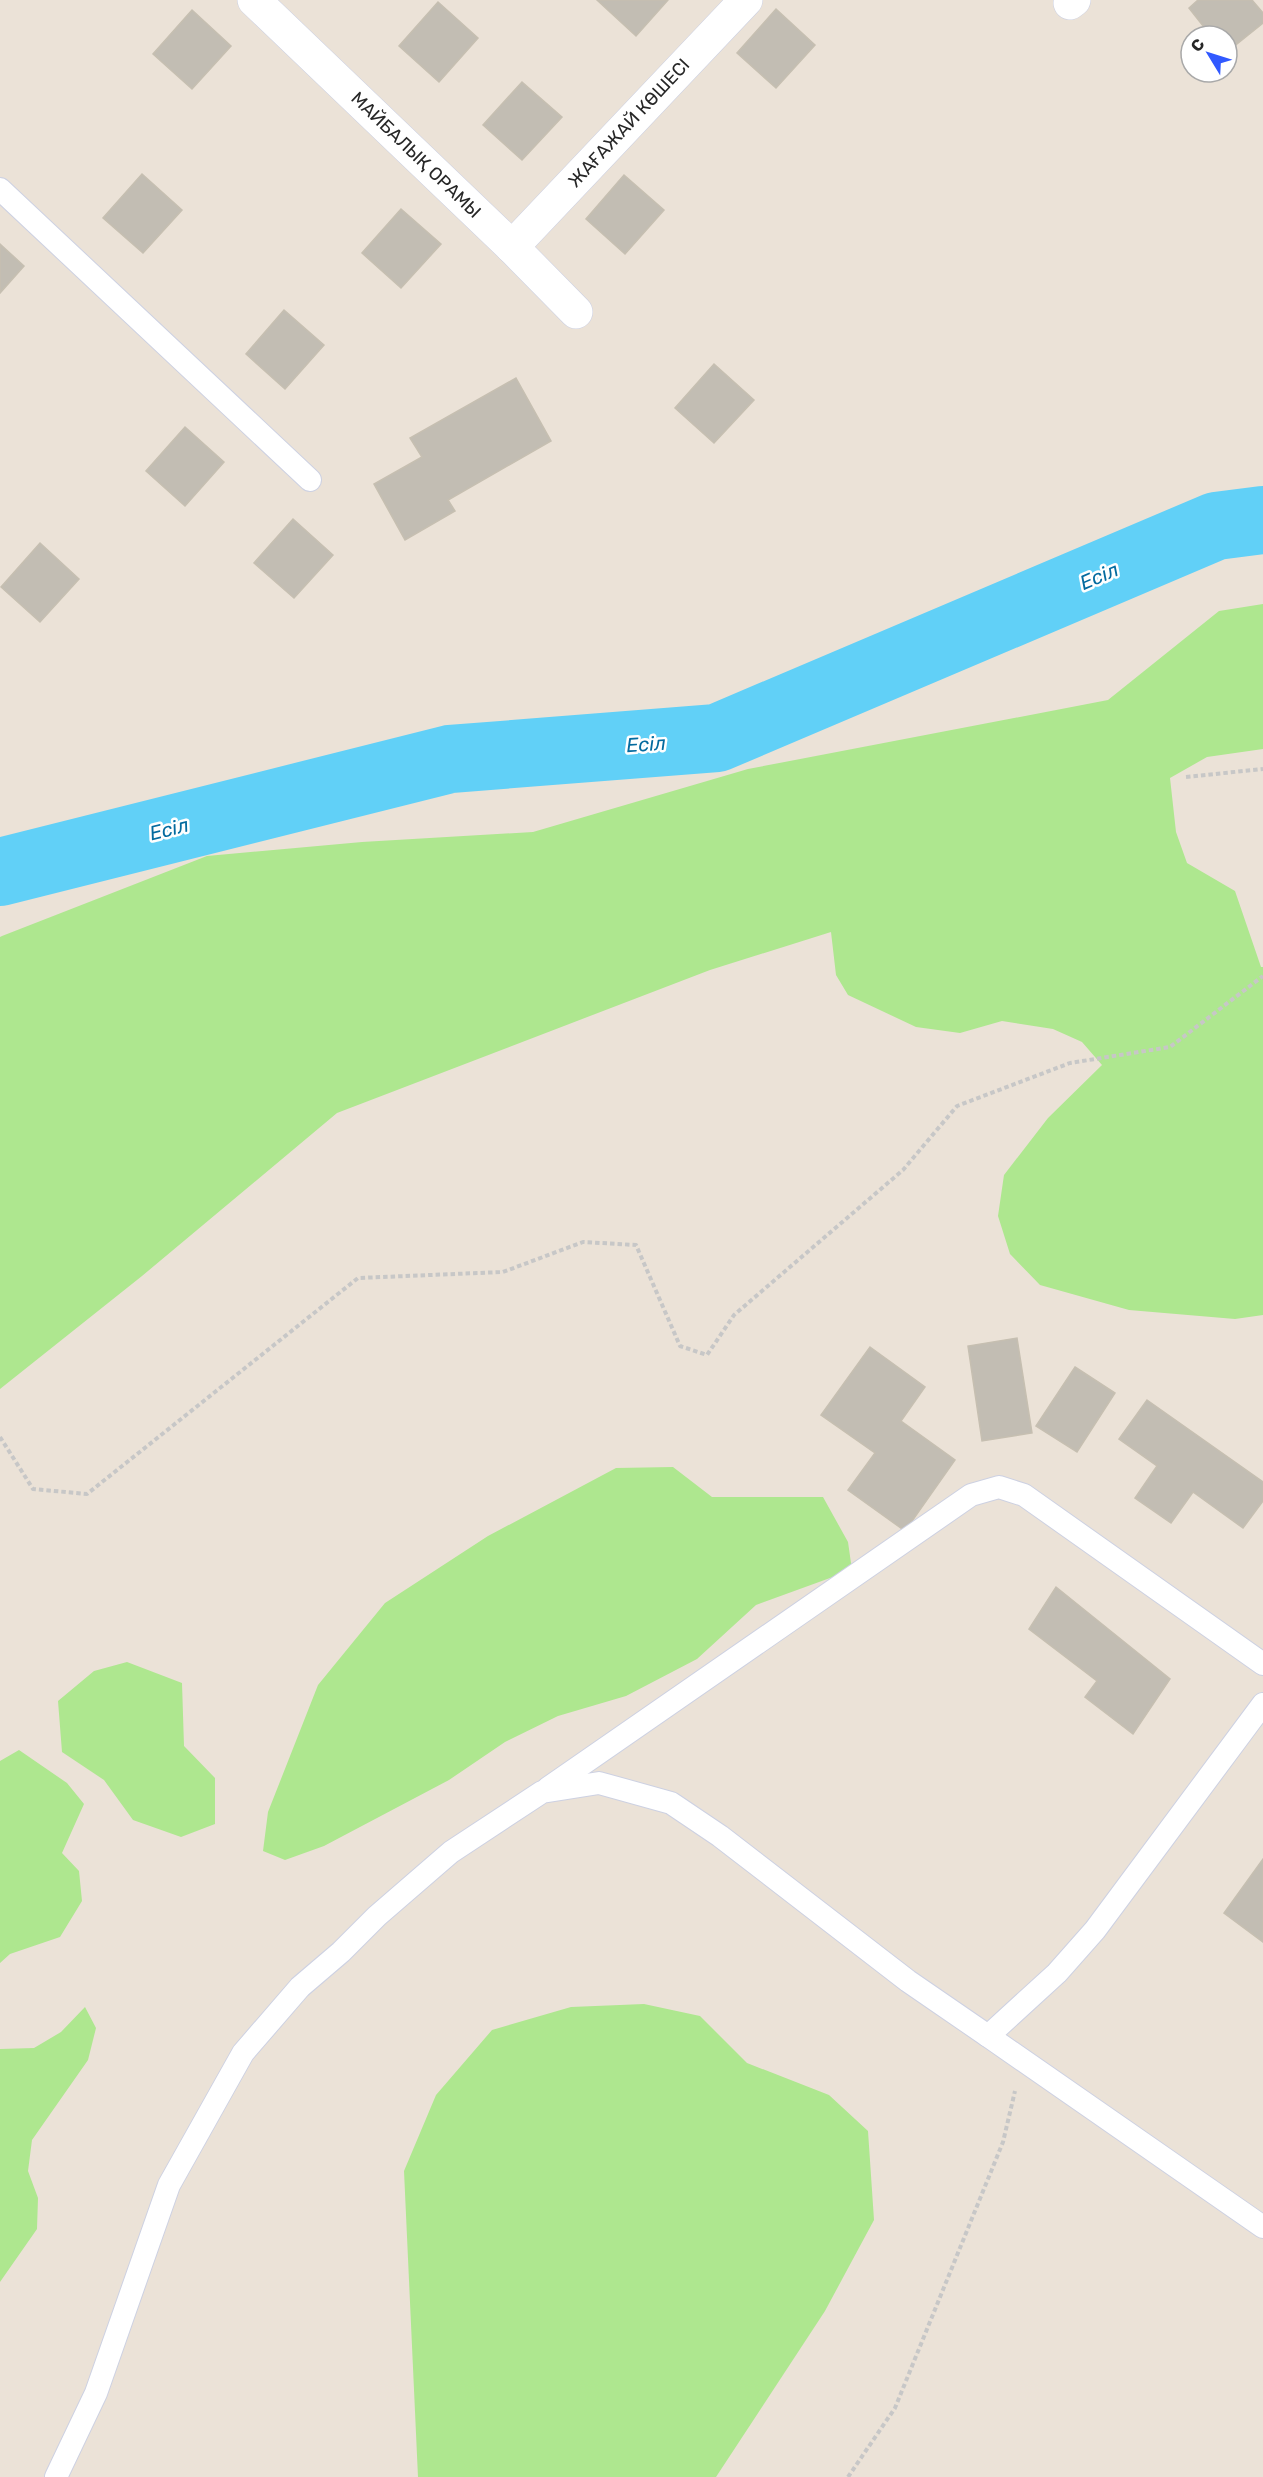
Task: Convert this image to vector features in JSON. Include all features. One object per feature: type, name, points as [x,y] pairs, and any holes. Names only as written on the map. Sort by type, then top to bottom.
[{"type":"street","name":"МАЙБАЛЫҚ ОРАМЫ","points":[[254,0],[512,247],[576,312]]},
{"type":"street","name":"ЖАҒАЖАЙ КӨШЕСІ","points":[[512,247],[746,0]]},
{"type":"lane","points":[[0,189],[310,480]]},
{"type":"lane","points":[[56,2477],[96,2393],[170,2185],[243,2053],[300,1987],[341,1952],[385,1908],[451,1852],[542,1792],[971,1496],[999,1486],[1024,1495],[1263,1664]]},
{"type":"lane","points":[[988,2036],[1057,1973],[1095,1930],[1263,1704]]},
{"type":"lane","points":[[542,1792],[599,1783],[671,1803],[720,1836],[908,1982],[1263,2227]]},
{"type":"path","points":[[1186,777],[1263,769]]},
{"type":"path","points":[[0,1437],[33,1489],[87,1494],[358,1278],[503,1272],[583,1242],[636,1245],[680,1346],[707,1355],[734,1315],[903,1170],[957,1106],[1070,1063],[1170,1047],[1263,976]]},
{"type":"path","points":[[848,2477],[895,2408],[1004,2142],[1022,2061]]},
{"type":"green space","points":[[1263,604],[1263,749],[1207,757],[1170,778],[1176,832],[1187,863],[1235,891],[1261,967],[1263,967],[1263,1315],[1235,1319],[1129,1310],[1040,1285],[1010,1254],[998,1216],[1004,1175],[1048,1118],[1102,1065],[1082,1042],[1053,1029],[1002,1021],[960,1033],[916,1027],[848,995],[836,975],[831,932],[710,970],[337,1113],[142,1276],[0,1389],[0,937],[207,856],[362,842],[533,832],[748,769],[1108,700],[1219,611]]},
{"type":"green space","points":[[673,1467],[712,1497],[823,1497],[848,1542],[852,1570],[756,1605],[697,1659],[626,1696],[558,1716],[505,1742],[449,1780],[324,1846],[285,1860],[263,1851],[268,1812],[318,1685],[385,1603],[488,1536],[616,1468]]},
{"type":"green space","points":[[127,1662],[182,1683],[184,1746],[215,1778],[215,1824],[181,1837],[133,1820],[104,1780],[62,1752],[58,1701],[94,1671]]},
{"type":"green space","points":[[19,1750],[67,1783],[84,1804],[62,1853],[79,1871],[82,1901],[60,1937],[10,1954],[0,1963],[0,1761]]},
{"type":"green space","points":[[644,2004],[700,2016],[747,2063],[829,2095],[868,2131],[874,2220],[825,2311],[716,2477],[418,2477],[404,2171],[436,2095],[492,2030],[571,2007]]},
{"type":"green space","points":[[85,2007],[96,2028],[88,2060],[32,2140],[28,2171],[38,2198],[37,2229],[0,2282],[0,2049],[34,2048],[61,2032]]},
{"type":"building","points":[[597,0],[668,0],[636,36]]},
{"type":"building","points":[[1198,0],[1252,0],[1263,13],[1263,23],[1239,42],[1239,24],[1202,24],[1189,8]]},
{"type":"building","points":[[438,2],[478,38],[439,82],[399,46]]},
{"type":"building","points":[[776,9],[815,45],[776,88],[737,53]]},
{"type":"building","points":[[192,10],[231,46],[192,89],[153,54]]},
{"type":"building","points":[[522,82],[562,117],[522,160],[483,125]]},
{"type":"building","points":[[142,174],[182,210],[143,253],[103,218]]},
{"type":"building","points":[[624,175],[664,210],[625,254],[586,219]]},
{"type":"building","points":[[401,209],[441,244],[401,288],[362,253]]},
{"type":"building","points":[[0,244],[24,266],[0,293]]},
{"type":"building","points":[[284,310],[324,345],[285,389],[246,354]]},
{"type":"building","points":[[714,364],[754,400],[714,443],[675,408]]},
{"type":"building","points":[[516,378],[551,441],[448,500],[455,511],[405,540],[374,484],[422,457],[410,438]]},
{"type":"building","points":[[185,427],[224,462],[185,506],[146,471]]},
{"type":"building","points":[[293,519],[333,555],[294,598],[254,563]]},
{"type":"building","points":[[40,543],[79,579],[40,622],[1,587]]},
{"type":"building","points":[[1017,1338],[1032,1433],[982,1441],[968,1346]]},
{"type":"building","points":[[870,1347],[925,1387],[901,1421],[955,1460],[905,1531],[848,1490],[875,1453],[821,1415]]},
{"type":"building","points":[[1075,1367],[1115,1393],[1077,1452],[1036,1426]]},
{"type":"building","points":[[1147,1400],[1263,1482],[1263,1501],[1243,1528],[1193,1492],[1171,1523],[1135,1498],[1157,1466],[1119,1439]]},
{"type":"building","points":[[1056,1587],[1170,1679],[1133,1734],[1085,1697],[1097,1681],[1029,1629]]},
{"type":"building","points":[[1263,1859],[1263,1942],[1224,1913]]},
{"type":"waterway","name":"Есіл","points":[[0,872],[450,759],[717,738],[1216,526],[1263,520]]}]
